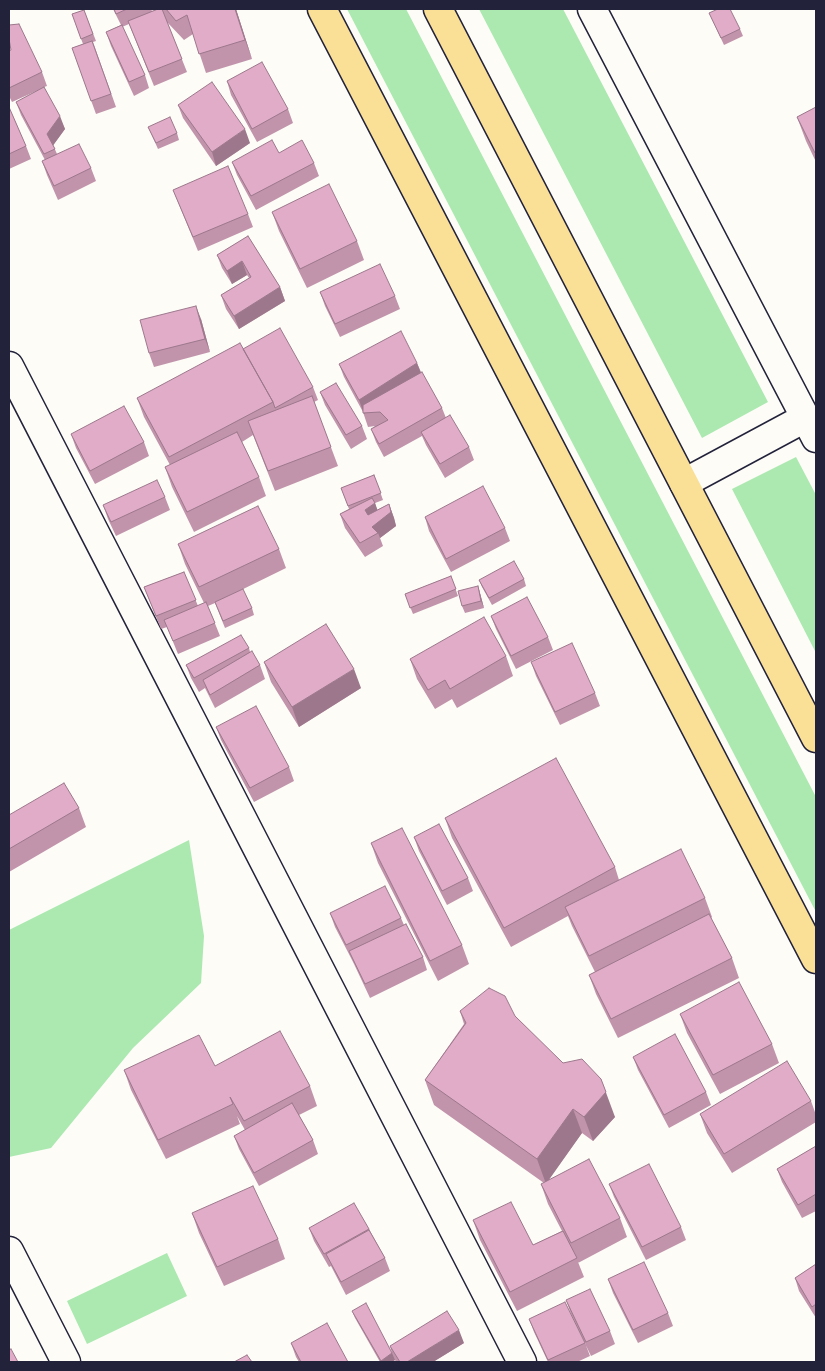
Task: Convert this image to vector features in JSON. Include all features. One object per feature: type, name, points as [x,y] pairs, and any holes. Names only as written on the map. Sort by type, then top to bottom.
[{"type":"main road","points":[[322,9],[816,959]]},
{"type":"main road","points":[[438,9],[816,738]]},
{"type":"street","points":[[592,9],[811,428],[684,483]]},
{"type":"street","points":[[9,366],[19,411],[522,1362]]},
{"type":"street","points":[[9,1251],[66,1362]]},
{"type":"green space","points":[[347,9],[406,9],[816,797],[816,912]]},
{"type":"green space","points":[[479,9],[563,9],[768,402],[702,438]]},
{"type":"green space","points":[[796,457],[816,495],[816,653],[732,489]]},
{"type":"green space","points":[[189,840],[204,936],[201,983],[133,1048],[51,1148],[9,1157],[9,930]]},
{"type":"green space","points":[[167,1253],[187,1296],[87,1344],[67,1301]]},
{"type":"building","points":[[114,9],[127,9],[116,14]]},
{"type":"building","points":[[162,9],[182,59],[149,72],[128,21]]},
{"type":"building","points":[[166,9],[235,9],[245,40],[199,54],[187,15],[176,21]]},
{"type":"building","points":[[718,9],[730,9],[740,29],[721,38],[709,13]]},
{"type":"building","points":[[84,10],[93,34],[81,39],[72,14]]},
{"type":"building","points":[[19,24],[42,72],[9,88],[9,51],[11,50],[9,25]]},
{"type":"building","points":[[122,25],[145,75],[129,82],[106,32]]},
{"type":"building","points":[[92,41],[111,94],[91,101],[72,48]]},
{"type":"building","points":[[262,62],[288,109],[252,129],[227,81]]},
{"type":"building","points":[[212,82],[245,129],[212,152],[178,105]]},
{"type":"building","points":[[44,87],[60,116],[47,134],[55,149],[44,154],[16,102]]},
{"type":"building","points":[[9,107],[26,146],[9,154]]},
{"type":"building","points":[[816,107],[816,153],[815,153],[797,117]]},
{"type":"building","points":[[170,117],[177,133],[156,143],[148,127]]},
{"type":"building","points":[[272,140],[279,153],[302,140],[314,163],[251,196],[232,162]]},
{"type":"building","points":[[79,144],[91,168],[54,186],[42,161]]},
{"type":"building","points":[[228,166],[248,214],[193,237],[173,190]]},
{"type":"building","points":[[329,184],[357,241],[300,269],[272,212]]},
{"type":"building","points":[[248,236],[280,287],[234,316],[221,295],[251,277],[242,261],[227,271],[217,255]]},
{"type":"building","points":[[380,264],[395,296],[335,324],[320,292]]},
{"type":"building","points":[[196,306],[205,339],[149,353],[140,320]]},
{"type":"building","points":[[280,328],[313,387],[275,408],[243,349]]},
{"type":"building","points":[[401,331],[417,363],[359,400],[339,364]]},
{"type":"building","points":[[240,343],[273,402],[169,457],[137,398]]},
{"type":"building","points":[[422,372],[442,408],[379,444],[371,429],[388,420],[380,412],[363,413],[363,405]]},
{"type":"building","points":[[336,383],[362,426],[346,435],[320,392]]},
{"type":"building","points":[[312,396],[331,447],[268,471],[248,421]]},
{"type":"building","points":[[124,406],[144,442],[90,471],[71,434]]},
{"type":"building","points":[[450,415],[469,447],[440,464],[421,432]]},
{"type":"building","points":[[237,432],[259,477],[187,512],[165,467]]},
{"type":"building","points":[[374,475],[381,493],[348,506],[341,488]]},
{"type":"building","points":[[157,480],[165,497],[111,522],[103,505]]},
{"type":"building","points":[[483,486],[505,528],[446,559],[425,517]]},
{"type":"building","points":[[372,498],[375,503],[365,510],[368,515],[389,504],[391,512],[372,527],[378,533],[360,543],[340,514]]},
{"type":"building","points":[[258,506],[279,549],[199,587],[178,544]]},
{"type":"building","points":[[514,561],[524,579],[489,598],[479,580]]},
{"type":"building","points":[[184,572],[196,600],[156,616],[144,587]]},
{"type":"building","points":[[451,576],[456,589],[410,608],[405,594]]},
{"type":"building","points":[[478,586],[481,601],[462,606],[458,591]]},
{"type":"building","points":[[243,589],[252,608],[223,621],[215,602]]},
{"type":"building","points":[[527,597],[548,637],[511,656],[491,616]]},
{"type":"building","points":[[206,602],[215,623],[173,641],[164,620]]},
{"type":"building","points":[[484,617],[506,656],[450,689],[445,680],[428,690],[410,659]]},
{"type":"building","points":[[326,624],[354,669],[292,707],[264,662]]},
{"type":"building","points":[[241,635],[249,648],[194,678],[186,665]]},
{"type":"building","points":[[572,643],[595,693],[555,712],[531,662]]},
{"type":"building","points":[[252,651],[260,665],[210,695],[203,680]]},
{"type":"building","points":[[256,706],[289,767],[250,788],[216,727]]},
{"type":"building","points":[[556,758],[615,867],[504,928],[445,818]]},
{"type":"building","points":[[64,783],[79,808],[9,849],[9,815]]},
{"type":"building","points":[[439,824],[468,878],[442,891],[414,837]]},
{"type":"building","points":[[402,828],[462,945],[430,961],[371,843]]},
{"type":"building","points":[[681,849],[705,898],[589,956],[565,907]]},
{"type":"building","points":[[385,886],[401,918],[346,945],[330,913]]},
{"type":"building","points":[[709,914],[732,958],[611,1019],[589,975]]},
{"type":"building","points":[[406,924],[423,957],[365,984],[349,951]]},
{"type":"building","points":[[739,982],[772,1044],[713,1075],[680,1014]]},
{"type":"building","points":[[489,988],[505,996],[515,1016],[563,1063],[582,1059],[601,1079],[606,1092],[584,1117],[573,1109],[537,1159],[425,1080],[466,1023],[460,1011]]},
{"type":"building","points":[[280,1031],[310,1086],[244,1121],[230,1097],[233,1104],[158,1140],[124,1070],[199,1035],[215,1066]]},
{"type":"building","points":[[675,1034],[706,1092],[664,1115],[633,1057]]},
{"type":"building","points":[[787,1061],[811,1101],[724,1154],[700,1114]]},
{"type":"building","points":[[292,1103],[313,1140],[254,1173],[234,1136]]},
{"type":"building","points":[[816,1146],[816,1194],[798,1205],[777,1169]]},
{"type":"building","points":[[589,1159],[620,1218],[571,1243],[541,1184]]},
{"type":"building","points":[[649,1164],[681,1227],[642,1247],[609,1184]]},
{"type":"building","points":[[253,1186],[278,1239],[217,1267],[192,1213]]},
{"type":"building","points":[[511,1202],[533,1245],[563,1231],[577,1258],[510,1292],[473,1220]]},
{"type":"building","points":[[354,1203],[369,1229],[324,1254],[309,1228]]},
{"type":"building","points":[[369,1230],[385,1258],[341,1282],[326,1254]]},
{"type":"building","points":[[644,1262],[668,1313],[633,1330],[608,1279]]},
{"type":"building","points":[[816,1264],[816,1304],[812,1307],[795,1278]]},
{"type":"building","points":[[590,1289],[610,1331],[586,1342],[566,1300]]},
{"type":"building","points":[[565,1302],[585,1343],[548,1360],[529,1319]]},
{"type":"building","points":[[366,1303],[392,1353],[381,1361],[352,1311]]},
{"type":"building","points":[[447,1311],[459,1330],[407,1362],[400,1362],[390,1346]]},
{"type":"building","points":[[327,1323],[348,1362],[301,1362],[291,1343]]},
{"type":"building","points":[[11,1349],[18,1362],[9,1362],[9,1350]]},
{"type":"building","points":[[247,1355],[252,1362],[234,1362]]}]
